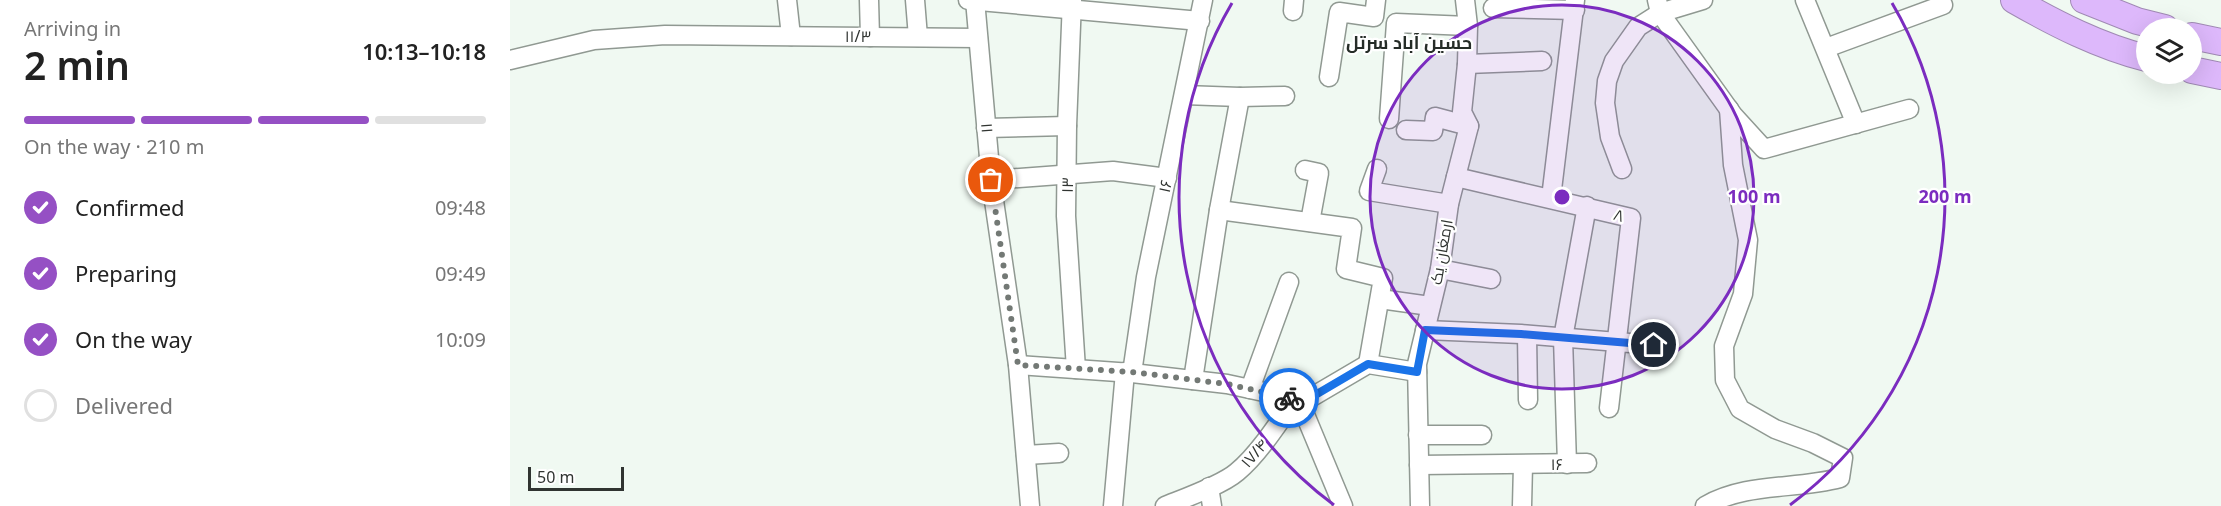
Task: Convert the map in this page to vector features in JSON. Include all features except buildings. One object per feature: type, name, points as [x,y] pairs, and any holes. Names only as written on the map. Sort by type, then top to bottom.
[{"type":"highway","points":[[2014,0],[2064,28],[2136,56]]},
{"type":"highway","points":[[2084,0],[2136,21]]},
{"type":"highway","points":[[2202,38],[2221,42]]},
{"type":"highway","points":[[2202,72],[2221,76]]},
{"type":"street","points":[[787,0],[791,36]]},
{"type":"street","points":[[869,0],[870,37]]},
{"type":"street","points":[[915,0],[918,37]]},
{"type":"street","points":[[968,0],[1072,4],[1200,21]]},
{"type":"street","name":"۱۱","points":[[975,0],[991,180],[1018,365],[1030,506]]},
{"type":"street","name":"۱۶","points":[[1113,506],[1129,372],[1146,277],[1203,0]]},
{"type":"street","points":[[1329,77],[1339,12],[1374,17],[1376,0]]},
{"type":"street","name":"ارمغان یک","points":[[1420,506],[1417,372],[1440,269],[1449,204],[1469,126],[1462,112],[1467,64],[1468,26],[1465,0]]},
{"type":"street","points":[[1622,169],[1610,137],[1605,103],[1607,81],[1614,61],[1638,27],[1658,6],[1703,0]]},
{"type":"street","points":[[1805,0],[1856,124]]},
{"type":"street","name":"۱۳","points":[[1072,4],[1066,216],[1076,369]]},
{"type":"street","points":[[1826,48],[1943,4]]},
{"type":"street","points":[[1493,8],[1575,5],[1551,198]]},
{"type":"street","points":[[1658,6],[1729,109],[1764,149],[1909,109]]},
{"type":"street","points":[[1389,118],[1396,23],[1468,26]]},
{"type":"street","name":"۱۱/۳","points":[[510,60],[594,40],[665,35],[978,38]]},
{"type":"street","points":[[1467,64],[1542,61]]},
{"type":"street","points":[[1184,95],[1285,96]]},
{"type":"street","points":[[1193,380],[1219,210],[1240,97]]},
{"type":"street","points":[[1705,506],[1721,497],[1754,489],[1816,484],[1840,478],[1843,458],[1813,443],[1775,429],[1740,409],[1725,380],[1724,346],[1743,294],[1748,240],[1733,165],[1729,109]]},
{"type":"street","points":[[1406,130],[1433,131],[1435,117],[1469,126]]},
{"type":"street","points":[[986,128],[1067,126]]},
{"type":"street","points":[[1377,169],[1369,191],[1449,204]]},
{"type":"street","points":[[1305,170],[1319,173],[1310,222]]},
{"type":"street","points":[[991,180],[1113,171],[1167,178]]},
{"type":"street","name":"۸","points":[[1456,177],[1631,218],[1609,408]]},
{"type":"street","points":[[1567,464],[1563,338],[1587,206]]},
{"type":"street","points":[[1219,210],[1352,228],[1346,269],[1383,278],[1368,364]]},
{"type":"street","points":[[1440,269],[1491,279]]},
{"type":"street","points":[[1250,389],[1289,282]]},
{"type":"street","points":[[1380,299],[1430,306]]},
{"type":"street","points":[[1425,330],[1654,345]]},
{"type":"street","points":[[1527,335],[1528,400]]},
{"type":"street","points":[[1018,365],[1129,372],[1250,389],[1300,400],[1368,364],[1417,372]]},
{"type":"street","points":[[1300,400],[1343,506]]},
{"type":"street","name":"۱۷/۴","points":[[1166,506],[1236,473],[1300,400]]},
{"type":"street","points":[[1419,435],[1482,435]]},
{"type":"street","points":[[1026,455],[1059,453]]},
{"type":"street","name":"۱۶","points":[[1419,465],[1587,463]]},
{"type":"street","points":[[1522,506],[1524,465]]},
{"type":"street","points":[[1209,487],[1212,506]]},
{"type":"way so far","points":[[991,180],[1018,365],[1132,372],[1227,384],[1289,398]]},
{"type":"district","name":"حسین آباد سرتل","points":[[1409,43]]},
{"type":"route","points":[[1289,398],[1305,401],[1345,380],[1368,364],[1417,372],[1425,330],[1521,334],[1654,345]]}]
